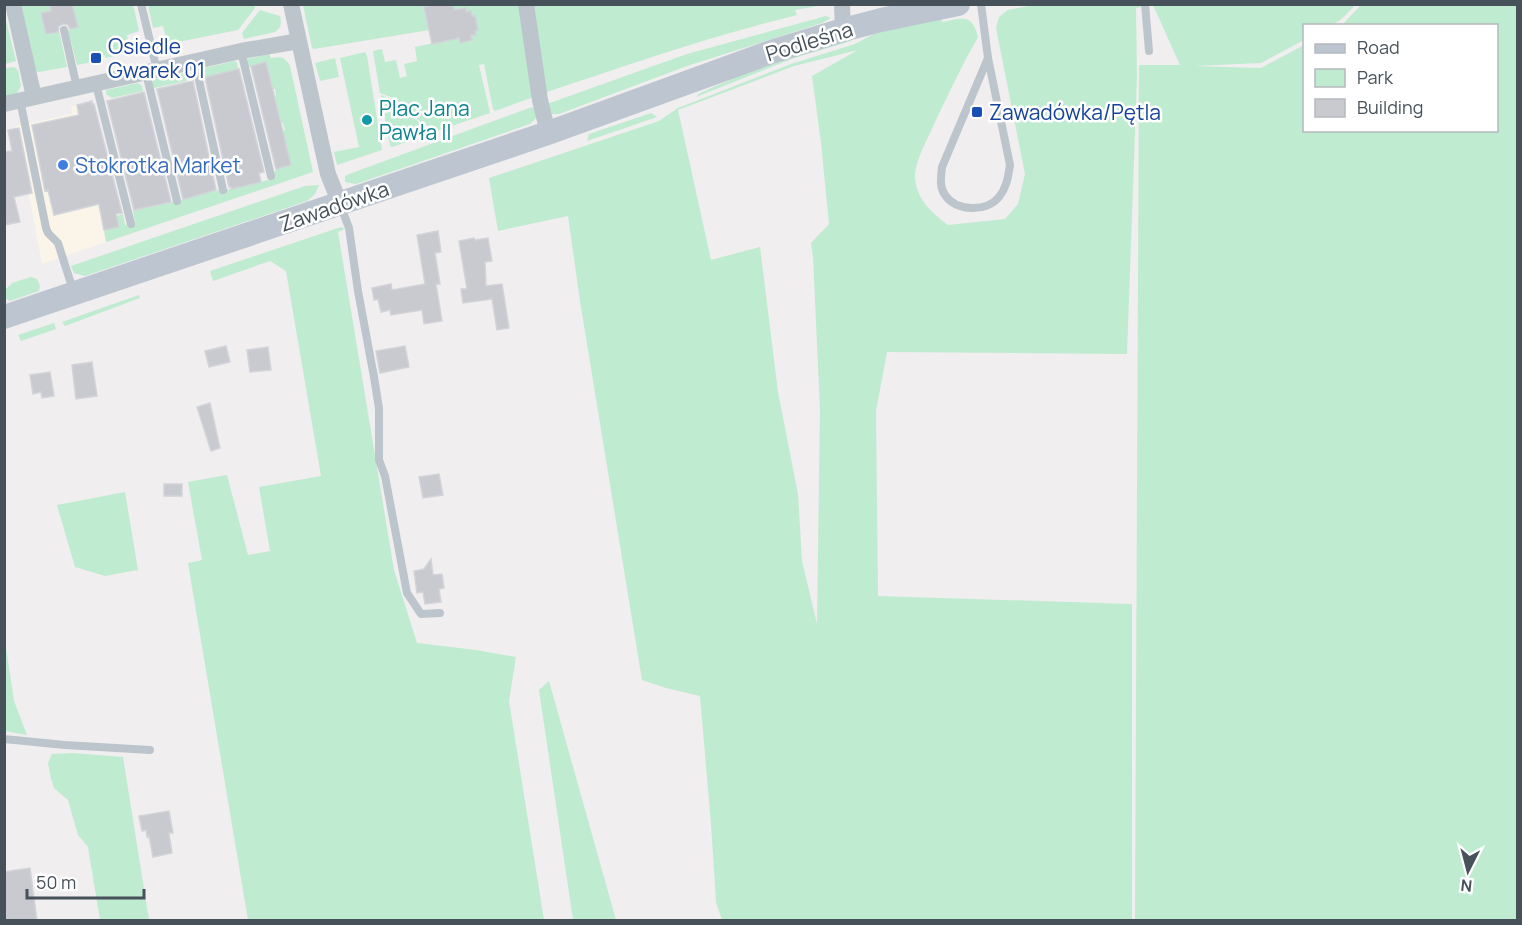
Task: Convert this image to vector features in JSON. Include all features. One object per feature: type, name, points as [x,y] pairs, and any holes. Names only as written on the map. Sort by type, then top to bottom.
[{"type":"main road","name":"Podleśna","points":[[663,92],[774,51],[843,30],[958,4]]},
{"type":"main road","name":"Zawadówka","points":[[4,317],[663,92]]},
{"type":"street","points":[[13,4],[19,101],[241,51],[298,41]]},
{"type":"street","points":[[291,4],[328,174],[340,204]]},
{"type":"street","points":[[526,4],[540,100],[548,132]]},
{"type":"street","points":[[842,4],[843,30]]},
{"type":"lane","points":[[141,4],[177,201]]},
{"type":"lane","points":[[981,4],[988,58],[1010,165],[1008,182],[1000,196],[991,204],[979,208],[964,207],[952,203],[944,194],[940,181],[942,167],[988,58]]},
{"type":"lane","points":[[1145,4],[1149,51]]},
{"type":"lane","points":[[64,30],[78,88]]},
{"type":"lane","points":[[241,51],[271,177]]},
{"type":"lane","points":[[195,62],[223,190]]},
{"type":"lane","points":[[96,84],[131,224]]},
{"type":"lane","points":[[19,101],[46,228],[58,243],[74,294]]},
{"type":"lane","points":[[340,204],[349,228],[358,291],[380,408],[379,460],[385,476],[407,592],[421,614],[440,613]]},
{"type":"lane","points":[[4,739],[150,750]]},
{"type":"shaded area","points":[[77,105],[106,242],[42,264],[16,126],[72,114],[71,106]]},
{"type":"green space","points":[[133,4],[139,31],[127,35],[130,50],[127,53],[106,58],[104,55],[92,57],[93,62],[77,65],[68,30],[78,27],[72,5]]},
{"type":"green space","points":[[254,4],[255,8],[238,30],[168,44],[163,26],[153,28],[148,5]]},
{"type":"green space","points":[[21,5],[50,5],[51,11],[41,13],[46,34],[59,31],[67,67],[36,71]]},
{"type":"green space","points":[[303,5],[435,5],[424,7],[429,30],[314,49]]},
{"type":"green space","points":[[453,5],[521,5],[534,97],[495,111],[484,64],[479,65],[490,113],[437,131],[422,123],[396,99],[380,93],[373,51],[382,49],[385,62],[396,60],[400,78],[407,76],[404,64],[417,61],[415,47],[459,38],[460,42],[472,40],[471,35],[476,35],[471,12],[466,12],[465,8],[454,10]]},
{"type":"green space","points":[[532,5],[824,5],[795,10],[797,15],[701,42],[544,93]]},
{"type":"green space","points":[[1033,5],[1141,5],[1142,7],[1136,8],[1137,77],[1127,354],[887,352],[876,411],[878,596],[1132,604],[1132,920],[722,920],[716,902],[700,696],[642,680],[568,216],[498,231],[489,178],[659,121],[678,108],[791,64],[855,44],[885,28],[941,18],[942,22],[966,19],[973,24],[978,37],[922,150],[917,164],[916,185],[926,205],[948,225],[1005,219],[1018,204],[1025,174],[996,28],[999,17],[1008,10]],"holes":[[[858,50],[812,76],[829,224],[811,243],[820,409],[817,624],[802,561],[798,494],[778,392],[760,247],[711,260],[678,110],[794,66]]]},
{"type":"green space","points":[[1153,5],[1355,5],[1343,18],[1333,24],[1303,24],[1303,41],[1261,63],[1194,66],[1261,68],[1303,46],[1303,132],[1498,132],[1498,24],[1343,24],[1361,5],[1517,5],[1517,920],[1135,920],[1139,65],[1180,65]]},
{"type":"green space","points":[[260,10],[280,16],[280,27],[275,32],[244,39],[242,33]]},
{"type":"green space","points":[[4,12],[16,61],[5,64],[4,64]]},
{"type":"green space","points":[[826,16],[831,18],[822,23],[687,66],[559,114],[552,114],[547,104],[687,54]]},
{"type":"green space","points":[[851,39],[851,41],[794,58],[696,97],[700,93],[771,62]]},
{"type":"green space","points":[[365,52],[382,150],[337,165],[334,152],[359,147],[340,58]]},
{"type":"green space","points":[[269,54],[271,58],[285,59],[290,66],[313,172],[106,242],[104,230],[119,227],[117,216],[123,214],[125,225],[135,223],[133,211],[268,180],[277,169],[291,165],[275,89],[273,89],[266,63],[248,67],[247,59]]},
{"type":"green space","points":[[335,58],[339,77],[320,81],[315,63]]},
{"type":"green space","points":[[235,61],[238,69],[205,77],[200,69]]},
{"type":"green space","points":[[14,67],[18,70],[21,86],[16,95],[5,97],[5,68]]},
{"type":"green space","points":[[185,73],[189,76],[186,81],[154,88],[151,83],[154,79]]},
{"type":"green space","points":[[138,83],[142,86],[143,91],[112,98],[106,94],[106,90]]},
{"type":"green space","points":[[381,95],[395,100],[408,114],[435,132],[390,146]]},
{"type":"green space","points":[[532,107],[536,110],[537,117],[530,124],[356,184],[345,182],[345,176],[349,174]]},
{"type":"green space","points":[[651,113],[657,117],[587,141],[589,134]]},
{"type":"green space","points":[[319,185],[315,194],[307,201],[85,276],[74,273],[71,266],[305,186]]},
{"type":"green space","points":[[341,227],[345,229],[338,232],[394,570],[417,643],[516,657],[509,701],[544,920],[248,920],[188,563],[202,560],[188,482],[227,475],[248,555],[270,551],[259,487],[321,476],[286,271],[270,261],[213,281],[210,271]]},
{"type":"green space","points":[[31,277],[37,279],[40,286],[39,291],[10,301],[5,298],[5,290],[12,283]]},
{"type":"green space","points":[[139,295],[140,298],[65,326],[62,322]]},
{"type":"green space","points":[[54,323],[56,329],[21,341],[18,335]]},
{"type":"green space","points":[[125,492],[138,570],[105,576],[75,567],[57,505]]},
{"type":"green space","points":[[5,641],[14,701],[27,735],[5,731]]},
{"type":"green space","points":[[549,681],[616,920],[573,920],[539,690]]},
{"type":"green space","points":[[73,753],[123,757],[149,920],[100,920],[88,847],[78,835],[68,800],[54,788],[48,763],[52,754]]},
{"type":"building","points":[[50,4],[72,4],[78,27],[70,29],[68,25],[63,24],[59,26],[58,32],[46,34],[41,13],[51,11]]},
{"type":"building","points":[[435,4],[453,4],[454,10],[466,8],[466,12],[471,11],[472,16],[475,15],[478,30],[475,31],[476,35],[471,35],[472,40],[460,43],[459,38],[432,44],[424,7]]},
{"type":"building","points":[[266,62],[291,165],[276,169],[251,66]]},
{"type":"building","points":[[239,69],[264,172],[259,173],[261,182],[231,189],[205,77]]},
{"type":"building","points":[[193,81],[216,190],[183,199],[157,89]]},
{"type":"building","points":[[144,92],[171,202],[134,210],[107,101]]},
{"type":"building","points":[[92,101],[122,213],[116,214],[119,227],[104,230],[99,204],[54,215],[48,190],[45,191],[32,125],[79,115],[77,105]]},
{"type":"building","points":[[19,128],[32,193],[14,197],[20,222],[4,225],[4,152],[12,151],[8,130]]},
{"type":"building","points":[[438,231],[441,252],[435,253],[440,284],[436,284],[442,321],[424,324],[422,310],[391,315],[390,310],[381,312],[378,299],[374,300],[372,288],[391,284],[392,290],[425,284],[417,235]]},
{"type":"building","points":[[474,238],[475,240],[488,238],[492,261],[485,262],[486,286],[502,284],[509,328],[497,330],[492,299],[463,303],[461,289],[467,289],[459,241]]},
{"type":"building","points":[[226,346],[230,362],[209,367],[205,351]]},
{"type":"building","points":[[405,346],[409,367],[380,373],[376,351]]},
{"type":"building","points":[[268,347],[271,370],[250,372],[247,350]]},
{"type":"building","points":[[92,362],[97,396],[76,399],[72,365]]},
{"type":"building","points":[[50,372],[54,396],[42,398],[41,392],[33,394],[30,375]]},
{"type":"building","points":[[210,403],[220,448],[211,451],[197,407]]},
{"type":"building","points":[[439,474],[443,495],[423,498],[419,477]]},
{"type":"building","points":[[164,484],[182,484],[182,496],[164,496]]},
{"type":"building","points":[[431,559],[433,575],[442,574],[444,588],[439,589],[441,602],[425,604],[423,592],[417,593],[414,571],[424,569]]},
{"type":"building","points":[[169,811],[173,833],[169,833],[172,853],[153,857],[149,836],[147,837],[146,830],[142,831],[139,816]]},
{"type":"building","points":[[30,868],[37,921],[4,921],[4,872]]},
{"type":"place","name":"Osiedle Gwarek 01","points":[[96,58]]},
{"type":"place","name":"Zawadówka/Pętla","points":[[977,112]]},
{"type":"place","name":"Plac Jana Pawła II","points":[[367,120]]},
{"type":"place","name":"Stokrotka Market","points":[[63,165]]}]
